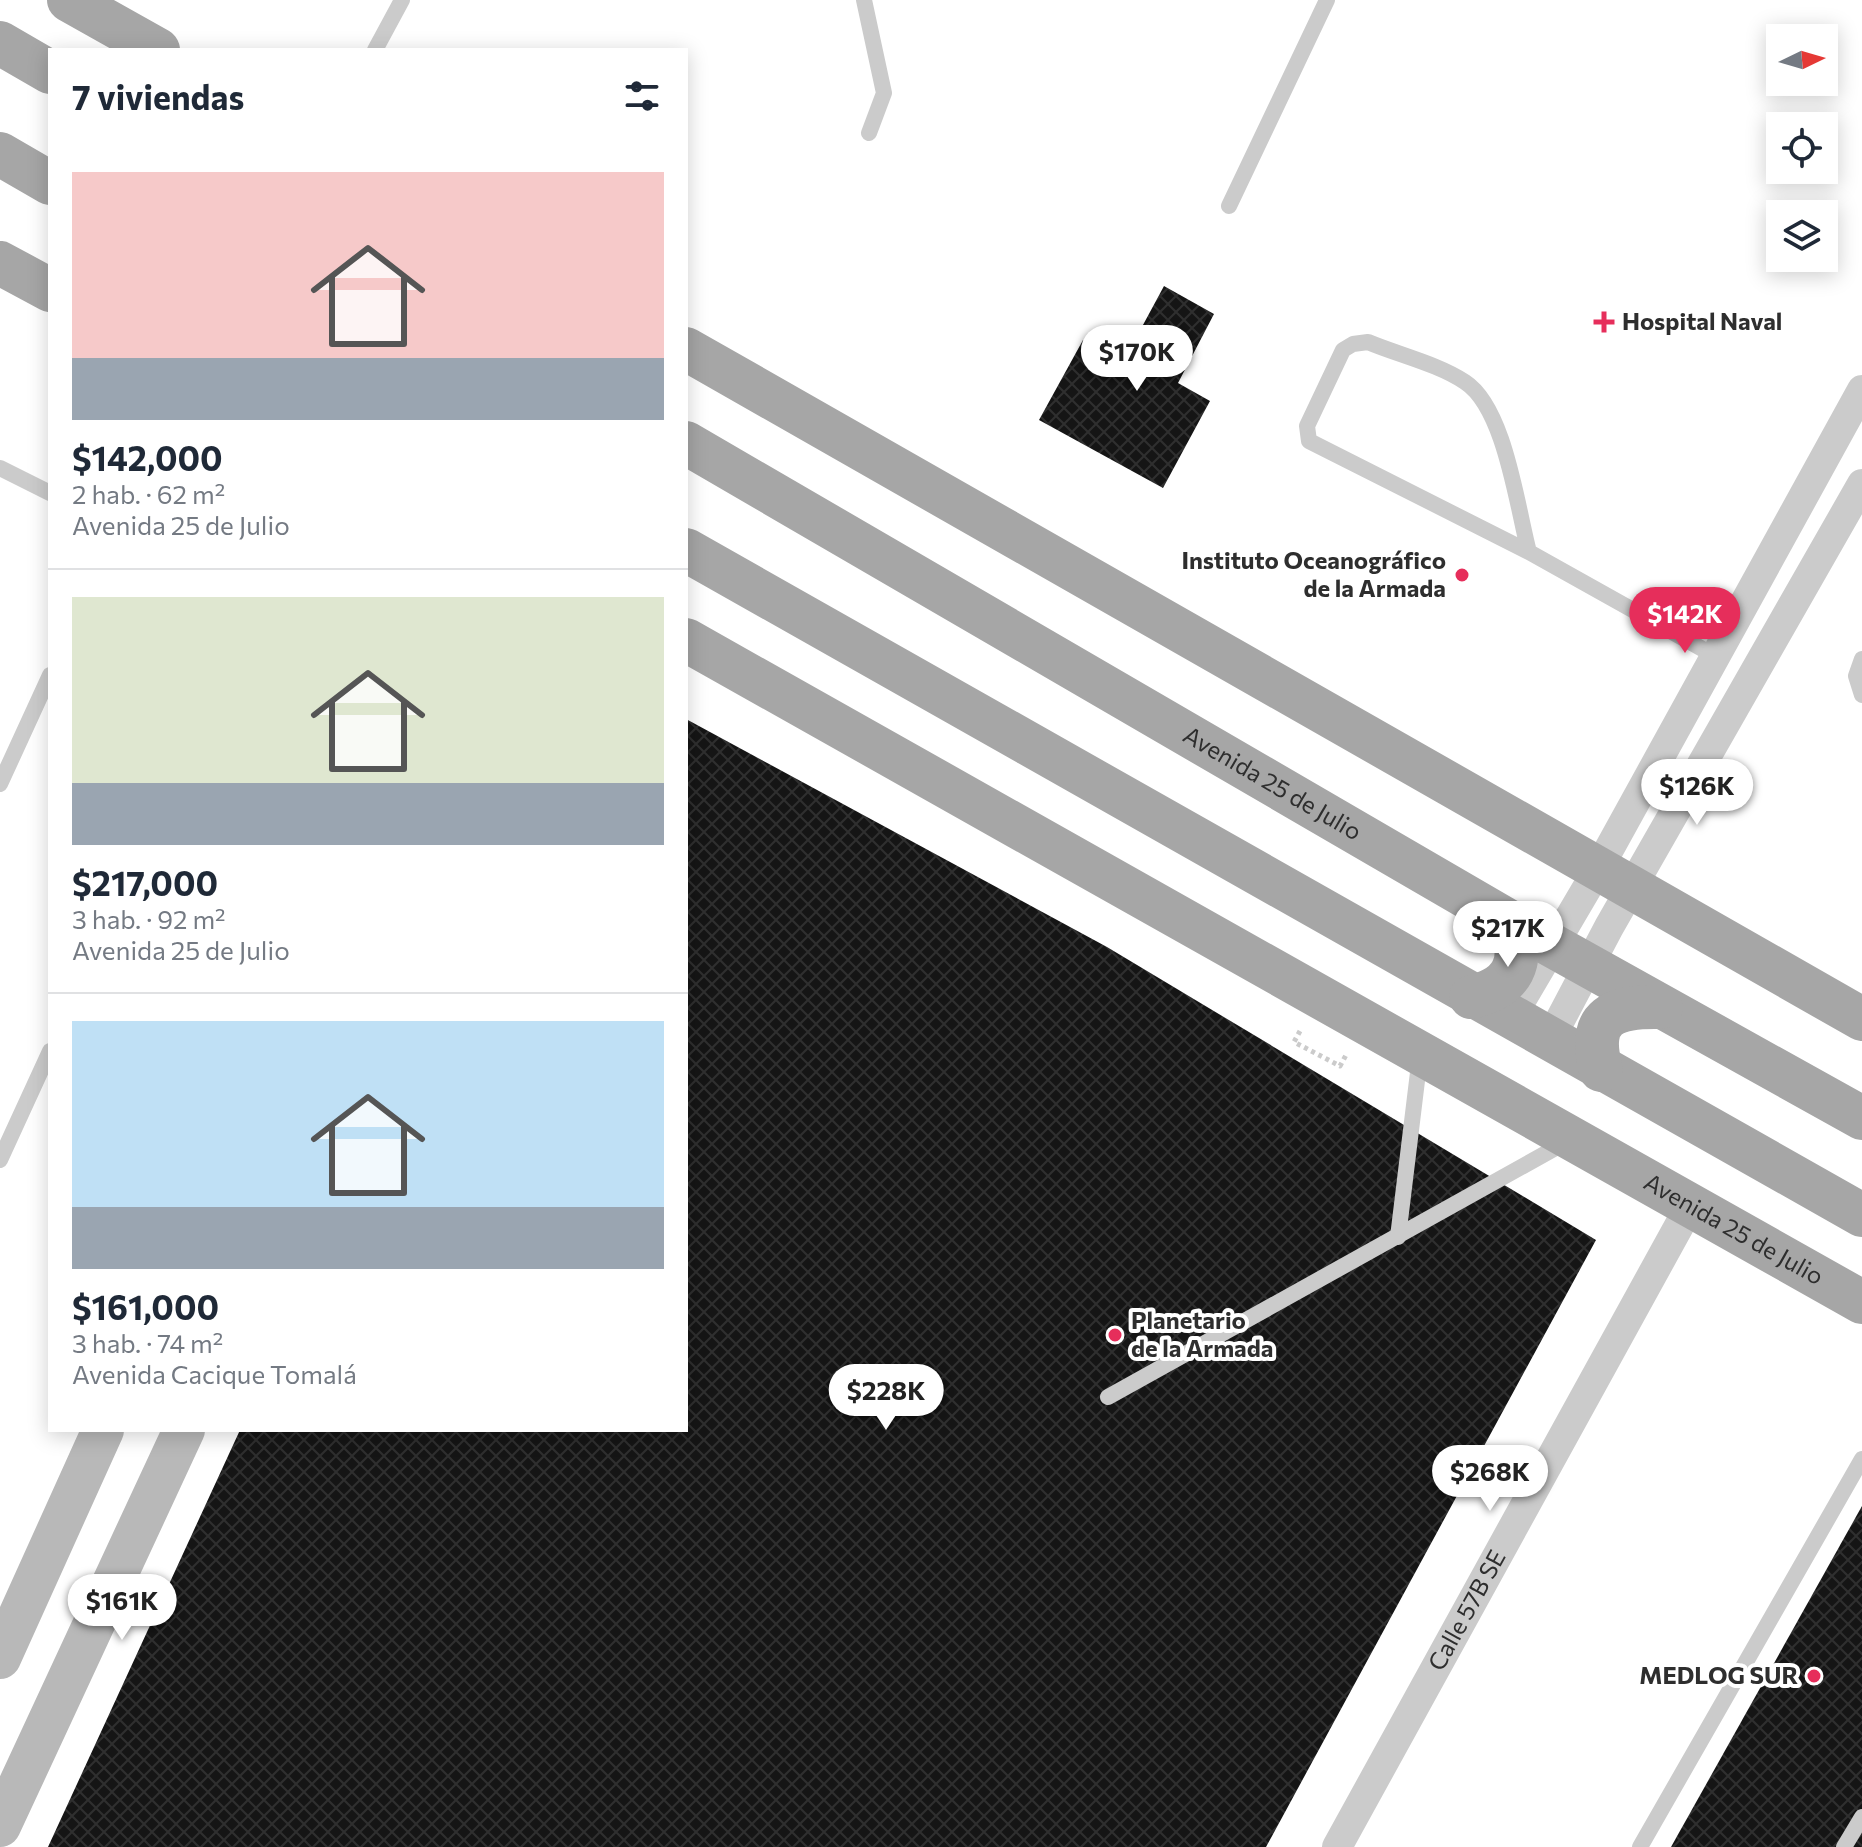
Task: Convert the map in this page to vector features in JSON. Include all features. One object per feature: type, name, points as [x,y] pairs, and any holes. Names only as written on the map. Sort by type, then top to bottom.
[{"type":"main road","points":[[69,0],[154,48]]},
{"type":"main road","points":[[0,43],[48,71]]},
{"type":"main road","points":[[0,154],[48,182]]},
{"type":"main road","points":[[0,263],[48,289]]},
{"type":"main road","points":[[688,351],[1862,1019]]},
{"type":"main road","name":"Avenida 25 de Julio","points":[[688,444],[1510,922],[1862,1118]]},
{"type":"main road","points":[[688,551],[1471,997],[1862,1215]]},
{"type":"main road","name":"Avenida 25 de Julio","points":[[688,641],[1862,1302]]},
{"type":"main road","points":[[1471,997],[1491,993],[1507,980],[1517,962],[1518,941],[1510,922]]},
{"type":"main road","points":[[1601,1070],[1597,1035],[1606,1018],[1626,1007],[1661,1007]]},
{"type":"main road","points":[[0,1658],[102,1432]]},
{"type":"main road","points":[[0,1826],[183,1432]]},
{"type":"street","points":[[1549,1041],[1570,956],[1614,880],[1715,656],[1862,390]]},
{"type":"street","points":[[1510,1019],[1570,956],[1614,880],[1751,679],[1862,484]]},
{"type":"street","points":[[1715,656],[1751,679]]},
{"type":"street","name":"Calle 57B SE","points":[[1337,1847],[1690,1206]]},
{"type":"lane","points":[[376,48],[402,0]]},
{"type":"lane","points":[[864,0],[884,93],[869,133]]},
{"type":"lane","points":[[1229,206],[1327,0]]},
{"type":"lane","points":[[1529,552],[1499,436],[1489,408],[1477,392],[1464,381],[1368,342],[1353,344],[1343,350],[1307,426],[1309,441],[1529,552],[1715,656]]},
{"type":"lane","points":[[0,468],[48,492]]},
{"type":"lane","points":[[1862,659],[1856,676],[1862,695]]},
{"type":"lane","points":[[0,784],[48,679]]},
{"type":"lane","points":[[1398,1237],[1420,1054]]},
{"type":"lane","points":[[0,1160],[48,1055]]},
{"type":"lane","points":[[1108,1397],[1572,1139]]},
{"type":"lane","points":[[1640,1847],[1862,1459]]},
{"type":"lane","points":[[1844,1847],[1862,1817]]},
{"type":"path","points":[[1294,1042],[1340,1066]]},
{"type":"building","points":[[1164,286],[1214,314],[1178,383],[1210,401],[1163,488],[1039,420],[1083,340],[1123,362]]},
{"type":"building","name":"Planetario de la Armada","points":[[688,720],[1107,947],[1596,1240],[1266,1847],[48,1847],[239,1432],[688,1432]]},
{"type":"building","name":"MEDLOG SUR","points":[[1862,1506],[1862,1847],[1671,1847]]},
{"type":"place","name":"Hospital Naval","points":[[1604,322]]},
{"type":"place","name":"Instituto Oceanográfico de la Armada","points":[[1462,575]]},
{"type":"place","name":"Planetario de la Armada","points":[[1115,1335]]},
{"type":"place","name":"MEDLOG SUR","points":[[1814,1676]]}]
